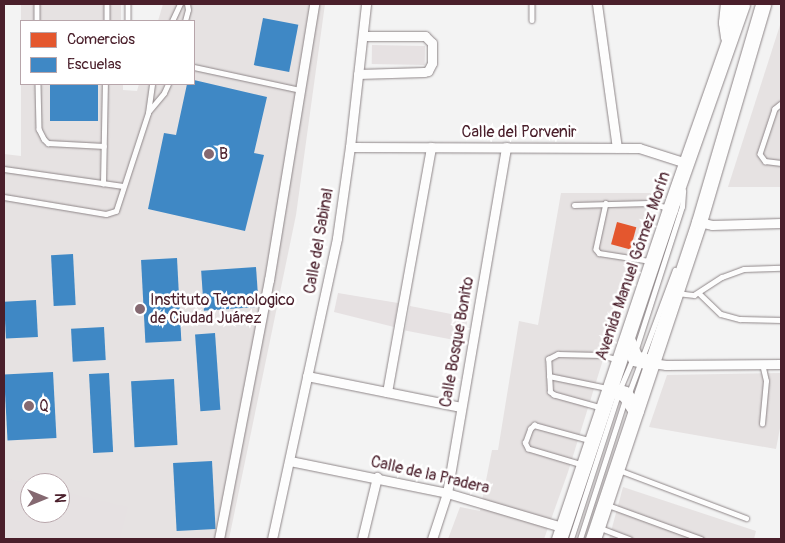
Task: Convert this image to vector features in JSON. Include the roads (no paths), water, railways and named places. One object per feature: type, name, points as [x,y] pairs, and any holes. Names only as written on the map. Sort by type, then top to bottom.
[{"type":"main road","points":[[728,4],[726,22],[728,43]]},
{"type":"main road","name":"Avenida Manuel Gómez Morín","points":[[595,533],[636,411],[637,360],[627,339],[670,208],[742,4]]},
{"type":"main road","name":"Avenida Manuel Gómez Morín","points":[[564,535],[584,466],[604,408],[619,392],[676,293],[699,222],[763,4]]},
{"type":"main road","points":[[755,33],[766,22],[774,4]]},
{"type":"main road","points":[[619,392],[636,411]]},
{"type":"street","points":[[219,539],[269,280],[286,172],[302,90],[314,4]]},
{"type":"street","name":"Calle del Sabinal","points":[[272,539],[337,238],[350,147],[366,4]]},
{"type":"street","points":[[596,4],[617,148]]},
{"type":"street","points":[[358,74],[424,72],[428,71],[432,63],[432,43],[425,36],[363,36]]},
{"type":"street","name":"Calle del Porvenir","points":[[350,147],[639,148],[686,162]]},
{"type":"street","points":[[387,392],[431,147]]},
{"type":"street","name":"Calle Bosque Bonito","points":[[432,539],[447,493],[506,147]]},
{"type":"street","points":[[699,222],[712,224],[781,223]]},
{"type":"street","points":[[637,360],[781,364]]},
{"type":"street","points":[[307,376],[462,407]]},
{"type":"street","name":"Calle de la Pradera","points":[[290,461],[447,493],[564,535]]},
{"type":"street","points":[[362,539],[377,478]]},
{"type":"lane","points":[[37,4],[37,20]]},
{"type":"lane","points":[[107,4],[107,20]]},
{"type":"lane","points":[[128,4],[128,20]]},
{"type":"lane","points":[[172,20],[180,4]]},
{"type":"lane","points":[[185,20],[188,10],[187,4]]},
{"type":"lane","points":[[532,4],[532,20]]},
{"type":"lane","points":[[195,67],[302,90]]},
{"type":"lane","points":[[38,85],[39,129],[48,143],[104,146]]},
{"type":"lane","points":[[103,184],[105,85]]},
{"type":"lane","points":[[4,198],[109,214],[116,211],[148,112],[152,85]]},
{"type":"lane","points":[[148,112],[164,94],[168,85]]},
{"type":"lane","points":[[781,104],[775,109],[760,154],[765,161],[781,163]]},
{"type":"lane","points":[[637,360],[682,207],[686,162]]},
{"type":"lane","points":[[4,169],[123,186]]},
{"type":"lane","points":[[606,203],[596,249],[599,253],[652,261]]},
{"type":"lane","points":[[574,205],[648,203],[670,208]]},
{"type":"lane","points":[[564,535],[619,392],[637,360],[677,266],[699,222]]},
{"type":"lane","points":[[676,293],[690,296],[699,293],[733,272],[781,268]]},
{"type":"lane","points":[[699,293],[721,314],[740,319],[781,320]]},
{"type":"lane","points":[[604,408],[554,395],[550,392],[548,359],[558,354],[601,355],[637,360]]},
{"type":"lane","points":[[762,364],[766,381],[762,424]]},
{"type":"lane","points":[[550,376],[619,392]]},
{"type":"lane","points":[[580,539],[619,392]]},
{"type":"lane","points":[[584,466],[528,448],[525,443],[530,428],[534,426],[592,441]]},
{"type":"lane","points":[[616,469],[746,518]]},
{"type":"lane","points":[[605,504],[701,539]]},
{"type":"lane","points":[[595,533],[630,539]]},
{"type":"place","name":"B","points":[[209,154]]},
{"type":"place","name":"Instituto Tecnologico de Ciudad Juárez","points":[[140,309]]},
{"type":"place","name":"Q","points":[[29,406]]}]
